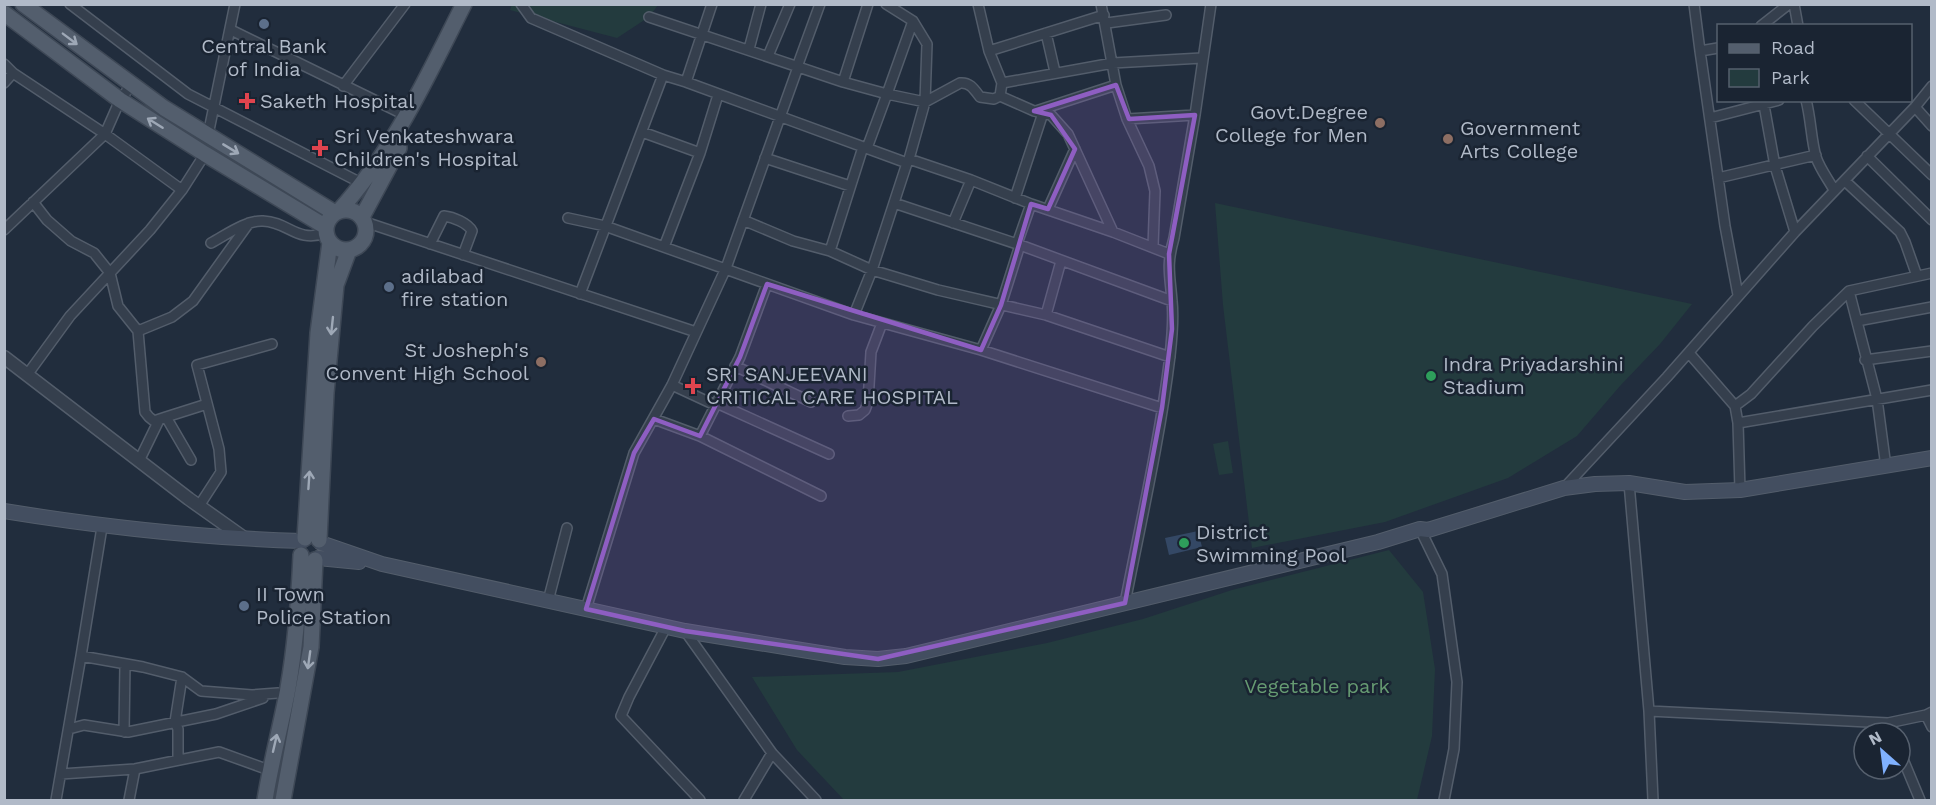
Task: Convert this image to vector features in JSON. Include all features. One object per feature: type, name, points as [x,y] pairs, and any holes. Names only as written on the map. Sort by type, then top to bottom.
[{"type":"main road","points":[[23,4],[164,108],[337,212],[352,210],[364,220]]},
{"type":"main road","points":[[283,801],[309,657],[310,548],[318,333],[328,234],[337,212],[363,184],[407,116],[464,4]]},
{"type":"main road","points":[[4,13],[120,100],[328,234],[339,248],[349,250],[360,245],[364,240],[366,234],[364,220],[474,4]]},
{"type":"main road","points":[[265,801],[310,548],[336,285],[349,250]]},
{"type":"main road","points":[[4,512],[102,527],[244,538],[310,548],[685,631],[845,657],[878,659],[906,656],[1378,542],[1420,529],[1428,530],[1564,488],[1629,483],[1685,492],[1740,490],[1932,458]]},
{"type":"street","points":[[70,4],[188,94],[363,184]]},
{"type":"street","points":[[208,135],[235,4]]},
{"type":"street","points":[[343,86],[405,4]]},
{"type":"street","points":[[521,4],[531,18],[663,75],[865,148],[971,180],[1169,254]]},
{"type":"street","points":[[686,82],[712,4]]},
{"type":"street","points":[[749,49],[761,4]]},
{"type":"street","points":[[768,56],[790,4]]},
{"type":"street","points":[[586,609],[634,453],[672,385],[726,268],[820,4]]},
{"type":"street","points":[[843,82],[868,4]]},
{"type":"street","points":[[854,315],[872,270],[925,102],[927,44],[913,21],[886,4]]},
{"type":"street","points":[[978,4],[989,51],[1002,83],[1000,96]]},
{"type":"street","points":[[1101,4],[1116,85],[1127,119],[1149,166],[1155,190],[1153,247]]},
{"type":"street","points":[[1125,603],[1170,357],[1172,301],[1168,274],[1169,254],[1174,238],[1196,115],[1211,4]]},
{"type":"street","points":[[1694,4],[1718,178],[1738,296]]},
{"type":"street","points":[[1764,24],[1789,4]]},
{"type":"street","points":[[1794,4],[1798,24]]},
{"type":"street","points":[[1104,18],[1107,23],[1166,15]]},
{"type":"street","points":[[649,17],[843,82],[887,94],[925,102],[965,82],[980,97],[994,99],[1000,96],[1051,115],[1068,134],[1113,232]]},
{"type":"street","points":[[989,51],[1104,18]]},
{"type":"street","points":[[830,251],[850,186],[913,21]]},
{"type":"street","points":[[231,30],[407,116]]},
{"type":"street","points":[[1046,33],[1055,72]]},
{"type":"street","points":[[1700,51],[1717,48]]},
{"type":"street","points":[[1002,83],[1113,63],[1202,58]]},
{"type":"street","points":[[4,64],[13,73],[105,134],[182,190]]},
{"type":"street","points":[[4,83],[13,73]]},
{"type":"street","points":[[580,294],[663,75]]},
{"type":"street","points":[[5,227],[105,134],[120,100],[132,84]]},
{"type":"street","points":[[1039,112],[1116,85]]},
{"type":"street","points":[[1564,488],[1689,353],[1795,232],[1915,107],[1932,86]]},
{"type":"street","points":[[664,247],[700,153],[718,95]]},
{"type":"street","points":[[1710,118],[1773,102]]},
{"type":"street","points":[[1806,102],[1816,155],[1821,169],[1834,190]]},
{"type":"street","points":[[1856,102],[1932,175]]},
{"type":"street","points":[[1764,105],[1775,166],[1795,232]]},
{"type":"street","points":[[1915,107],[1932,126]]},
{"type":"street","points":[[1015,198],[1039,112]]},
{"type":"street","points":[[1127,119],[1196,115]]},
{"type":"street","points":[[642,132],[700,153]]},
{"type":"street","points":[[1048,209],[1075,149]]},
{"type":"street","points":[[27,375],[70,316],[111,273],[182,190],[205,154]]},
{"type":"street","points":[[1718,178],[1816,155]]},
{"type":"street","points":[[1867,156],[1932,220]]},
{"type":"street","points":[[765,158],[850,186]]},
{"type":"street","points":[[953,223],[971,180]]},
{"type":"street","points":[[1845,181],[1900,232],[1917,276]]},
{"type":"street","points":[[33,202],[47,220],[71,241],[93,253],[111,273],[118,306],[138,331],[145,412],[149,417],[154,420],[163,418],[207,404]]},
{"type":"street","points":[[894,203],[1020,245],[1172,301]]},
{"type":"street","points":[[981,350],[1001,305],[1020,245],[1018,241],[1031,204]]},
{"type":"street","points":[[430,244],[444,216],[449,216],[469,226],[472,231],[463,255]]},
{"type":"street","points":[[568,218],[605,226],[854,315],[981,350],[1162,408]]},
{"type":"street","points":[[364,220],[696,332]]},
{"type":"street","points":[[744,220],[793,241],[830,251],[872,270],[938,290],[1046,315],[1170,357]]},
{"type":"street","points":[[211,243],[249,224],[261,221],[276,223],[304,237],[328,234]]},
{"type":"street","points":[[138,331],[172,317],[193,301],[249,224]]},
{"type":"street","points":[[1046,315],[1061,261]]},
{"type":"street","points":[[1735,406],[1751,394],[1813,326],[1849,291],[1932,273]]},
{"type":"street","points":[[700,436],[735,366],[767,284]]},
{"type":"street","points":[[1849,291],[1865,360],[1877,399],[1886,466]]},
{"type":"street","points":[[1857,321],[1932,307]]},
{"type":"street","points":[[848,416],[859,415],[865,410],[868,402],[871,352],[882,322]]},
{"type":"street","points":[[199,506],[221,472],[219,449],[197,365],[272,344]]},
{"type":"street","points":[[1865,360],[1932,351]]},
{"type":"street","points":[[1689,353],[1735,406],[1738,423],[1740,490]]},
{"type":"street","points":[[4,357],[244,538]]},
{"type":"street","points":[[735,366],[811,402]]},
{"type":"street","points":[[672,385],[829,454]]},
{"type":"street","points":[[1738,423],[1932,390]]},
{"type":"street","points":[[163,418],[191,460]]},
{"type":"street","points":[[139,461],[163,418]]},
{"type":"street","points":[[654,419],[700,436],[821,496]]},
{"type":"street","points":[[1629,483],[1649,711],[1653,801]]},
{"type":"street","points":[[56,801],[102,527]]},
{"type":"street","points":[[548,601],[567,528]]},
{"type":"street","points":[[1420,529],[1442,573],[1456,682],[1454,749],[1444,801]]},
{"type":"street","points":[[666,627],[621,716],[700,801]]},
{"type":"street","points":[[685,631],[772,753],[816,801]]},
{"type":"street","points":[[81,656],[182,677],[201,691],[252,695],[283,691]]},
{"type":"street","points":[[124,732],[125,664]]},
{"type":"street","points":[[178,760],[178,729],[175,722],[182,677]]},
{"type":"street","points":[[69,729],[84,725],[124,732],[216,714],[283,691]]},
{"type":"street","points":[[1649,711],[1852,721]]},
{"type":"street","points":[[1897,721],[1929,714],[1932,727]]},
{"type":"street","points":[[61,774],[135,769],[219,752],[269,770]]},
{"type":"street","points":[[744,801],[772,753]]},
{"type":"street","points":[[129,801],[135,769]]},
{"type":"street","points":[[1912,781],[1920,801]]},
{"type":"highlighted area","points":[[1116,85],[1129,119],[1195,115],[1169,254],[1172,329],[1162,408],[1125,603],[878,659],[685,631],[586,609],[634,453],[654,419],[700,436],[740,357],[767,284],[981,350],[1001,305],[1031,204],[1048,209],[1075,149],[1051,115],[1034,111]]},
{"type":"green space","points":[[512,4],[658,5],[649,17],[617,38],[510,10]]},
{"type":"green space","name":"Indra Priyadarshini Stadium","points":[[1215,203],[1692,304],[1660,344],[1577,436],[1508,478],[1385,522],[1252,548],[1223,305]]},
{"type":"green space","points":[[1228,441],[1233,473],[1219,475],[1213,444]]},
{"type":"green space","name":"Vegetable park","points":[[1389,550],[1423,592],[1435,669],[1432,736],[1417,800],[844,800],[797,750],[752,677],[898,672],[1047,643],[1143,619],[1232,590]]},
{"type":"water","name":"District Swimming Pool","points":[[1198,531],[1202,547],[1169,555],[1165,538]]},
{"type":"place","name":"Central Bank of India","points":[[264,24]]},
{"type":"place","name":"Saketh Hospital","points":[[247,101]]},
{"type":"place","name":"Govt.Degree College for Men","points":[[1380,123]]},
{"type":"place","name":"Government Arts College","points":[[1448,139]]},
{"type":"place","name":"Sri Venkateshwara Children's Hospital","points":[[320,148]]},
{"type":"place","name":"adilabad fire station","points":[[389,287]]},
{"type":"place","name":"St Josheph's Convent High School","points":[[541,362]]},
{"type":"place","name":"Indra Priyadarshini Stadium","points":[[1431,376]]},
{"type":"place","name":"SRI SANJEEVANI CRITICAL CARE HOSPITAL","points":[[693,386]]},
{"type":"place","name":"District Swimming Pool","points":[[1184,543]]},
{"type":"place","name":"II Town Police Station","points":[[244,606]]}]
